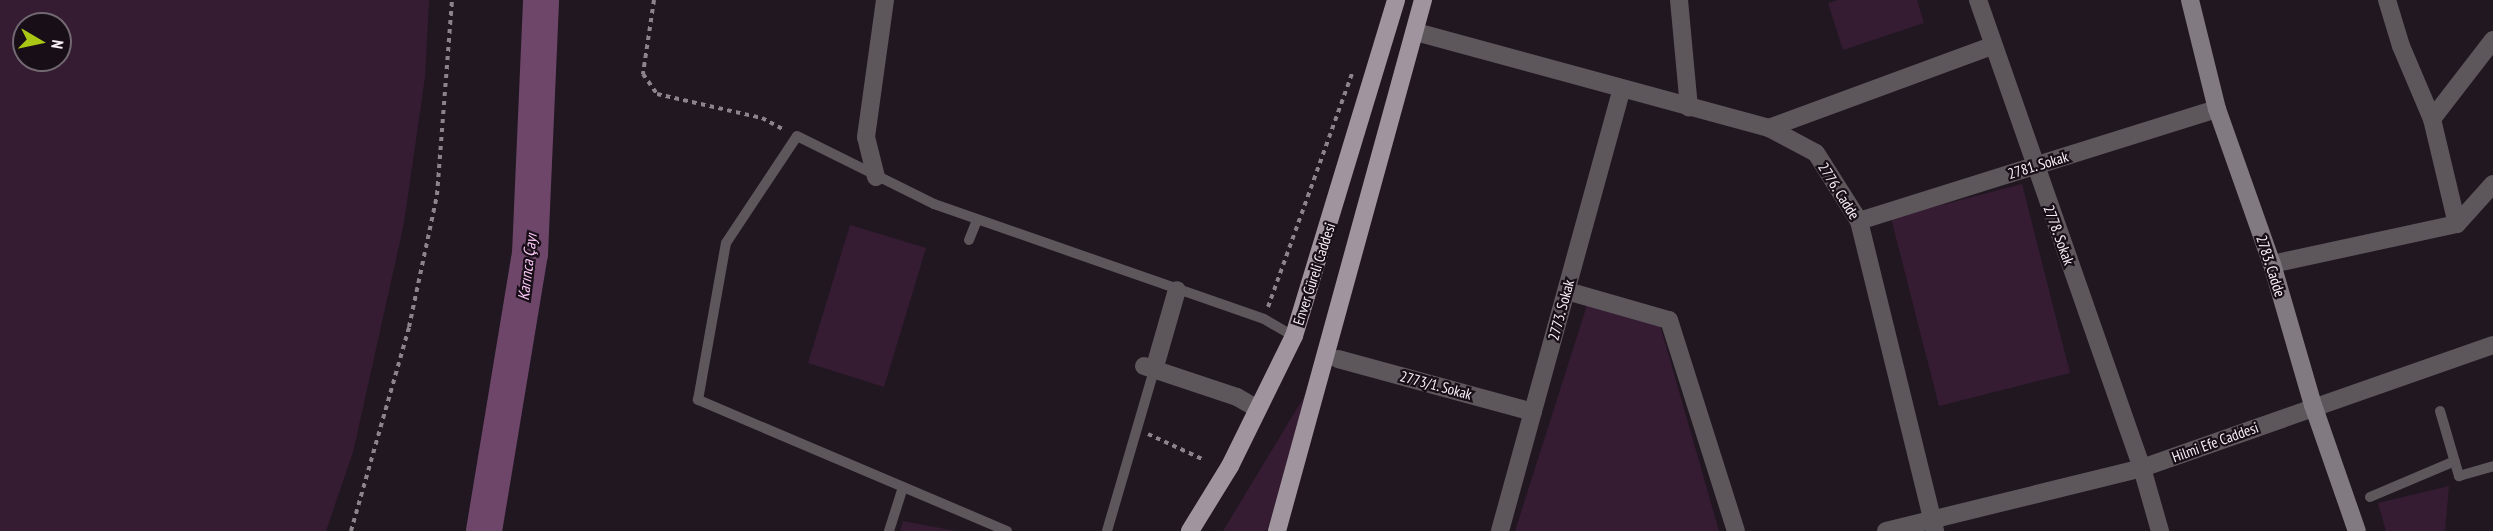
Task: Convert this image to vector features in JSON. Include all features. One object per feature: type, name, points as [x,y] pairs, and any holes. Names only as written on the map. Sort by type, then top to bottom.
[{"type":"main road","name":"Enver Güreli Caddesi","points":[[1190,531],[1230,466],[1294,336],[1396,0]]},
{"type":"main road","name":"Enver Güreli Caddesi","points":[[1277,531],[1423,0]]},
{"type":"main road","name":"2783. Cadde","points":[[2190,0],[2217,109],[2272,264],[2313,405],[2356,531]]},
{"type":"street","points":[[876,177],[866,137],[885,0]]},
{"type":"street","points":[[1679,0],[1689,108]]},
{"type":"street","name":"2778. Sokak","points":[[1978,0],[1992,46],[2142,468],[2160,531]]},
{"type":"street","points":[[2387,0],[2401,46],[2432,119],[2457,224]]},
{"type":"street","name":"2776. Cadde","points":[[1416,32],[1769,128],[1816,153],[1859,221],[1933,524]]},
{"type":"street","points":[[2432,119],[2493,40]]},
{"type":"street","points":[[1769,128],[1992,46]]},
{"type":"street","name":"2773. Sokak","points":[[1500,531],[1622,89]]},
{"type":"street","name":"2781. Sokak","points":[[1859,221],[2217,109]]},
{"type":"street","points":[[2272,264],[2457,224],[2493,184]]},
{"type":"street","points":[[1177,290],[1149,368],[1237,397],[1258,409]]},
{"type":"street","points":[[1567,291],[1668,320],[1736,531]]},
{"type":"street","name":"Hilmi Efe Caddesi","points":[[1886,531],[1933,524],[2142,468],[2313,405],[2493,345]]},
{"type":"street","name":"2773/1. Sokak","points":[[1338,359],[1533,412]]},
{"type":"lane","points":[[1007,531],[698,400],[726,243],[797,136],[876,177],[977,220],[1264,319],[1294,336]]},
{"type":"lane","points":[[969,240],[977,220]]},
{"type":"lane","points":[[1107,531],[1138,429],[1149,368]]},
{"type":"lane","points":[[2440,411],[2459,476],[2493,466]]},
{"type":"lane","points":[[2370,497],[2455,461]]},
{"type":"lane","points":[[889,531],[903,487]]},
{"type":"path","points":[[351,531],[410,327],[437,195],[452,0]]},
{"type":"path","points":[[654,0],[643,74],[657,94],[762,118],[797,136]]},
{"type":"path","points":[[1264,319],[1355,66]]},
{"type":"path","points":[[1138,429],[1202,459]]},
{"type":"shaded area","points":[[0,0],[429,0],[425,77],[404,223],[353,452],[326,531],[0,531]]},
{"type":"shaded area","points":[[1838,0],[1917,0],[1924,23],[1843,50],[1828,3]]},
{"type":"shaded area","points":[[2022,184],[2070,373],[1939,406],[1891,218]]},
{"type":"shaded area","points":[[850,225],[926,248],[884,387],[808,363]]},
{"type":"shaded area","points":[[1587,305],[1660,325],[1719,531],[1515,531]]},
{"type":"shaded area","points":[[1313,382],[1267,531],[1223,531]]},
{"type":"shaded area","points":[[2449,486],[2445,531],[2386,531],[2378,503]]},
{"type":"shaded area","points":[[903,521],[956,531],[900,531]]},
{"type":"waterway","name":"Karınca Çayı","points":[[484,531],[530,254],[541,0]]}]
